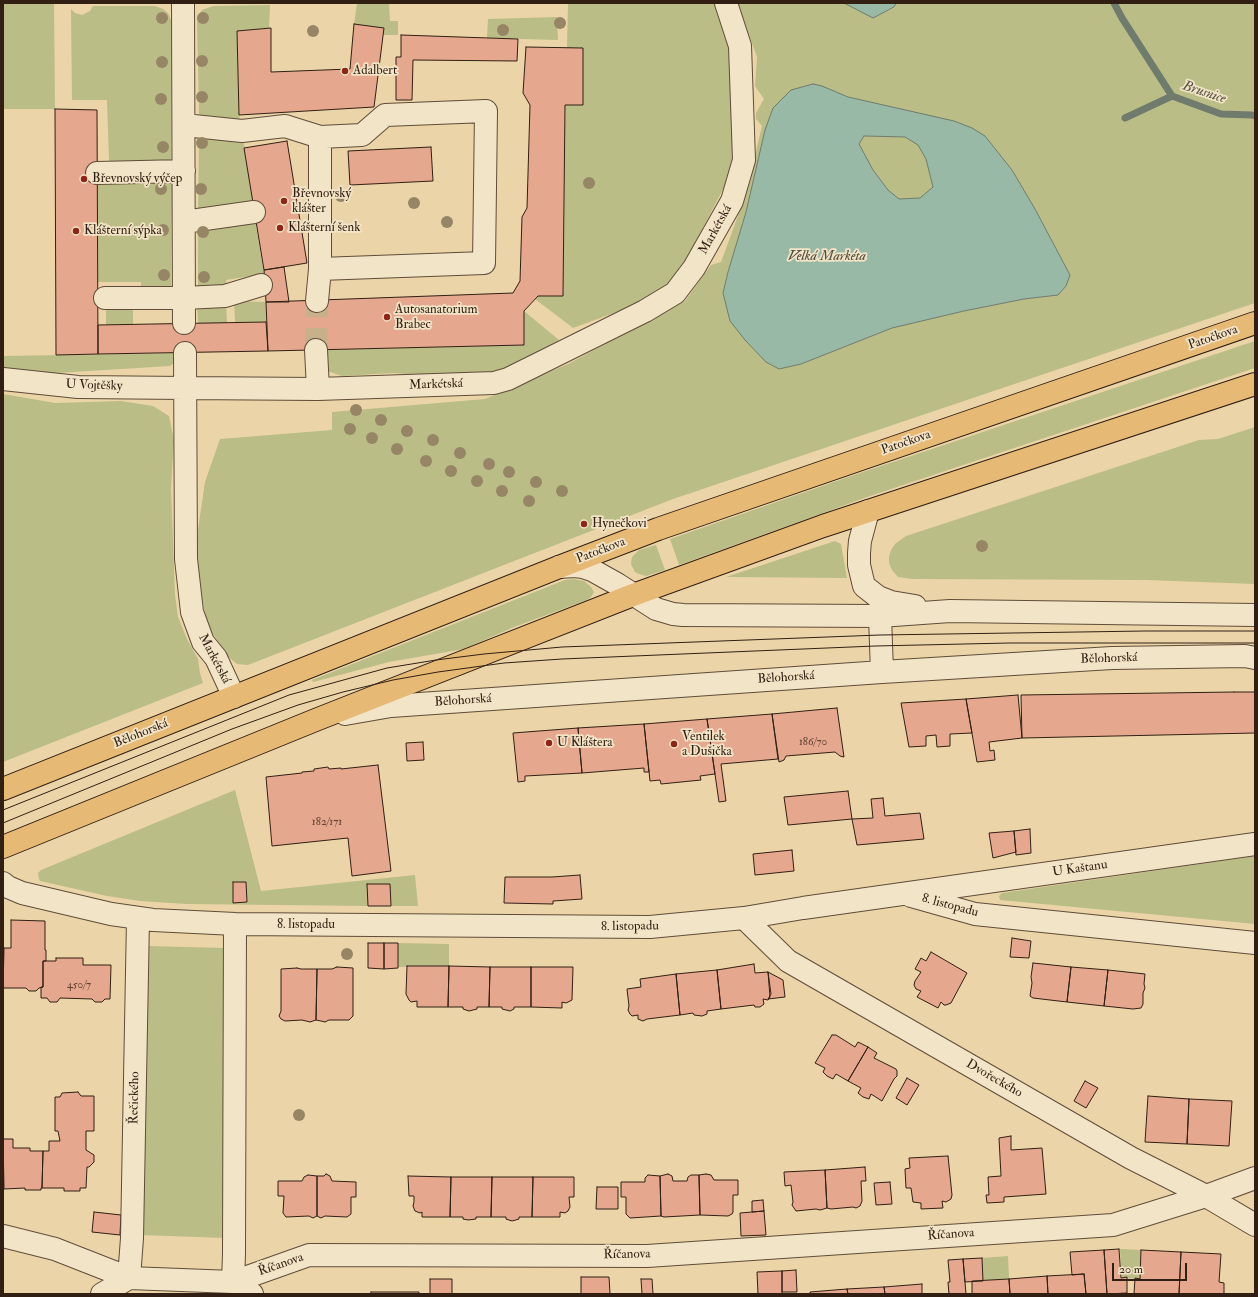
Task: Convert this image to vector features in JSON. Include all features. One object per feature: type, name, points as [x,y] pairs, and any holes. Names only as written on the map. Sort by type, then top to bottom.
[{"type":"main road","name":"Patočkova","points":[[559,567],[673,524],[1255,323]]},
{"type":"main road","points":[[633,595],[822,526],[1255,384]]},
{"type":"main road","name":"Bělohorská","points":[[3,789],[559,567]]},
{"type":"main road","name":"Bělohorská","points":[[3,847],[318,719],[633,595]]},
{"type":"street","points":[[184,3],[184,323]]},
{"type":"street","name":"Markétská","points":[[234,697],[216,658],[203,642],[192,612],[186,559],[185,388],[318,389],[501,381],[508,379],[645,311],[675,293],[694,268],[732,201],[744,160],[740,46],[726,3]]},
{"type":"street","points":[[184,125],[242,131],[285,126],[320,138],[362,135],[385,115],[486,111],[484,263],[320,269]]},
{"type":"street","points":[[317,301],[320,269],[320,138]]},
{"type":"street","points":[[97,173],[184,171]]},
{"type":"street","points":[[184,222],[254,212]]},
{"type":"street","points":[[105,298],[184,298],[225,296],[261,285]]},
{"type":"street","points":[[316,350],[318,389]]},
{"type":"street","points":[[185,353],[185,388]]},
{"type":"street","name":"U Vojtěšky","points":[[3,379],[78,387],[185,388]]},
{"type":"street","name":"Bělohorská","points":[[868,511],[860,541],[858,565],[864,586],[878,597],[891,602],[950,610]]},
{"type":"street","name":"Bělohorská","points":[[559,567],[575,566],[592,570],[656,609],[682,615],[880,616],[950,610],[1255,615]]},
{"type":"street","points":[[880,616],[882,672]]},
{"type":"street","name":"Bělohorská","points":[[318,719],[391,706],[882,672],[1112,658],[1245,656],[1255,658]]},
{"type":"street","name":"U Kaštanu","points":[[904,894],[1255,844]]},
{"type":"street","name":"8. listopadu","points":[[3,883],[8,887],[22,893],[138,919],[235,924],[650,928],[744,918],[904,894],[974,914],[1255,943]]},
{"type":"street","name":"Dvořeckého","points":[[744,918],[788,961],[1131,1158],[1206,1196],[1255,1225]]},
{"type":"street","name":"Řečického","points":[[129,1278],[132,1244],[138,919]]},
{"type":"street","points":[[235,924],[233,1282],[252,1294]]},
{"type":"street","name":"Říčanova","points":[[3,1236],[55,1248],[129,1278],[186,1287],[233,1282],[309,1255],[647,1256],[1113,1225],[1206,1196],[1255,1178]]},
{"type":"street","points":[[102,1294],[129,1278]]},
{"type":"green space","points":[[3,3],[54,3],[55,109],[3,109]]},
{"type":"green space","points":[[389,3],[390,21],[398,21],[398,35],[383,35],[354,24],[357,4]]},
{"type":"green space","points":[[568,3],[720,3],[732,46],[736,155],[730,176],[677,280],[633,306],[573,328],[535,299],[538,296],[563,296],[565,105],[583,105],[583,48],[567,48]]},
{"type":"green space","points":[[737,3],[844,3],[873,17],[894,8],[896,3],[1255,3],[1255,303],[673,499],[248,665],[237,664],[227,656],[208,626],[198,581],[196,543],[205,482],[220,439],[332,430],[332,412],[485,399],[568,364],[685,301],[711,265],[721,262],[746,194],[762,126],[756,119],[756,113],[764,99],[755,86],[757,57]],"holes":[[[822,86],[848,97],[985,136],[1012,170],[1035,209],[1070,275],[1066,286],[1058,295],[1024,299],[892,328],[801,364],[779,369],[766,362],[745,340],[723,293],[746,212],[765,131],[773,108]]]},
{"type":"green space","points":[[270,5],[269,28],[237,32],[239,115],[241,124],[201,117],[199,114],[197,19],[200,13],[202,10],[213,6]]},
{"type":"green space","points":[[93,6],[155,6],[168,13],[171,20],[171,161],[109,161],[107,100],[72,100],[71,9],[75,13],[82,15],[90,11]]},
{"type":"green space","points":[[557,17],[558,40],[487,38],[488,19]]},
{"type":"green space","points":[[204,135],[243,138],[253,204],[198,210],[199,138]]},
{"type":"green space","points":[[864,136],[905,137],[918,145],[926,159],[933,187],[920,198],[899,199],[888,190],[873,170],[859,144]]},
{"type":"green space","points":[[97,179],[172,180],[171,290],[141,291],[141,282],[98,282]]},
{"type":"green space","points":[[255,219],[264,274],[226,280],[227,287],[198,287],[199,232],[202,229]]},
{"type":"green space","points":[[197,301],[226,302],[227,323],[198,323]]},
{"type":"green space","points":[[234,301],[266,302],[266,322],[235,322]]},
{"type":"green space","points":[[106,303],[133,303],[133,324],[106,325]]},
{"type":"green space","points":[[524,311],[559,340],[510,370],[484,377],[393,373],[342,376],[327,371],[325,350],[524,345]]},
{"type":"green space","points":[[1255,341],[1255,368],[870,496],[679,565],[670,539],[854,475]]},
{"type":"green space","points":[[174,353],[174,363],[170,366],[43,375],[3,375],[3,356]]},
{"type":"green space","points":[[3,394],[55,403],[121,401],[153,406],[169,416],[174,440],[171,488],[175,595],[178,617],[187,639],[198,659],[203,683],[3,762]]},
{"type":"green space","points":[[1255,427],[1255,584],[1146,580],[912,579],[898,577],[892,570],[889,563],[891,550],[895,544],[906,536],[1199,440],[1218,439]]},
{"type":"green space","points":[[835,541],[841,544],[847,578],[726,577]]},
{"type":"green space","points":[[656,545],[665,570],[646,576],[635,572],[631,564],[632,557],[639,550]]},
{"type":"green space","points":[[574,579],[584,581],[591,587],[594,592],[591,597],[587,600],[514,627],[464,649],[389,662],[313,682],[312,680],[565,580]]},
{"type":"green space","points":[[235,790],[261,891],[415,875],[418,906],[391,906],[390,884],[368,884],[368,906],[186,904],[140,901],[107,896],[40,881],[38,873],[41,870]],"holes":[[[233,882],[246,882],[247,902],[234,903]]]},
{"type":"green space","points":[[1255,856],[1255,924],[1000,900],[999,896],[1002,893]]},
{"type":"green space","points":[[398,943],[449,944],[449,966],[398,967]]},
{"type":"green space","points":[[148,946],[225,948],[226,1238],[140,1235]]},
{"type":"green space","points":[[1120,1249],[1141,1250],[1140,1279],[1122,1278]]},
{"type":"green space","points":[[1008,1256],[1009,1279],[983,1281],[982,1258]]},
{"type":"water","points":[[844,3],[896,3],[894,7],[873,18]]},
{"type":"water","name":"Velká Markéta","points":[[813,84],[822,86],[848,97],[954,121],[972,128],[985,136],[1012,170],[1035,209],[1070,275],[1066,286],[1058,295],[1024,299],[892,328],[801,364],[779,369],[766,362],[745,340],[730,321],[723,293],[746,212],[765,130],[773,108],[791,90]],"holes":[[[864,136],[905,137],[918,145],[926,159],[933,187],[920,198],[899,199],[888,190],[873,170],[859,144]]]},
{"type":"building","name":"Adalbert","points":[[354,24],[384,28],[374,107],[239,115],[237,31],[271,28],[271,72],[350,69]]},
{"type":"building","points":[[401,35],[518,39],[517,61],[413,60],[412,100],[396,100],[396,57],[401,57]]},
{"type":"building","points":[[526,47],[583,48],[583,105],[565,105],[563,296],[538,296],[524,311],[524,345],[268,351],[266,302],[513,293],[520,281],[522,217],[527,208],[530,105],[523,93]]},
{"type":"building","name":"Klášterní sýpka","points":[[55,109],[97,110],[98,354],[56,355]]},
{"type":"building","points":[[287,141],[307,263],[264,270],[244,148]]},
{"type":"building","points":[[431,147],[433,181],[350,185],[348,151]]},
{"type":"building","points":[[284,267],[289,302],[266,302],[264,270]]},
{"type":"building","points":[[266,322],[268,351],[98,354],[98,325]]},
{"type":"building","points":[[1255,692],[1255,733],[1022,738],[1021,695]]},
{"type":"building","points":[[1018,695],[1022,738],[989,742],[990,751],[994,750],[995,760],[977,762],[966,699]]},
{"type":"building","points":[[966,699],[972,733],[950,734],[950,746],[937,747],[936,735],[926,736],[926,746],[909,747],[901,703]]},
{"type":"building","points":[[837,708],[844,757],[835,752],[786,756],[784,760],[779,762],[772,714]]},
{"type":"building","points":[[772,714],[778,759],[721,764],[726,801],[719,802],[707,719]]},
{"type":"building","points":[[707,719],[715,774],[700,776],[701,780],[661,784],[660,780],[650,781],[644,724]]},
{"type":"building","points":[[644,724],[649,772],[644,772],[644,768],[582,773],[578,728]]},
{"type":"building","points":[[578,728],[582,773],[525,776],[525,781],[518,782],[513,733]]},
{"type":"building","points":[[423,742],[424,760],[407,761],[406,743]]},
{"type":"building","points":[[378,765],[391,871],[352,876],[348,838],[272,846],[266,777],[302,773],[328,767],[329,769],[341,769]]},
{"type":"building","points":[[848,791],[852,819],[788,825],[784,797]]},
{"type":"building","points":[[883,798],[885,816],[920,813],[924,839],[857,845],[852,819],[873,818],[871,799]]},
{"type":"building","points":[[1030,829],[1031,853],[1016,855],[1014,831]]},
{"type":"building","points":[[1014,831],[1016,852],[993,858],[989,833]]},
{"type":"building","points":[[792,850],[794,871],[755,875],[753,854]]},
{"type":"building","points":[[580,875],[582,899],[553,901],[553,904],[504,903],[505,877],[552,877]]},
{"type":"building","points":[[233,882],[246,882],[247,902],[233,903]]},
{"type":"building","points":[[367,884],[390,884],[391,906],[368,906]]},
{"type":"building","points":[[11,920],[45,921],[46,961],[43,961],[43,987],[36,991],[29,991],[26,988],[3,988],[4,948],[11,948]]},
{"type":"building","points":[[1012,938],[1031,941],[1029,958],[1010,957]]},
{"type":"building","points":[[368,943],[384,943],[384,969],[368,968]]},
{"type":"building","points":[[384,943],[398,943],[398,968],[384,969]]},
{"type":"building","points":[[931,952],[967,973],[951,1003],[944,1005],[941,1002],[938,1008],[917,997],[921,991],[916,989],[914,985],[921,972],[915,969],[921,958],[926,961]]},
{"type":"building","points":[[56,958],[83,958],[83,965],[111,965],[110,999],[105,999],[102,1002],[95,1002],[92,999],[60,998],[57,1002],[50,1002],[47,998],[41,998],[41,987],[43,987],[43,961],[56,961]]},
{"type":"building","points":[[1033,963],[1071,967],[1067,1002],[1033,998],[1030,996]]},
{"type":"building","points":[[754,964],[755,973],[768,972],[770,997],[768,1000],[763,999],[764,1004],[760,1007],[755,1007],[754,1005],[721,1009],[717,970]]},
{"type":"building","points":[[407,966],[449,966],[448,1007],[417,1007],[417,1001],[411,1002],[409,1000],[406,994]]},
{"type":"building","points":[[449,966],[490,967],[489,1007],[477,1007],[477,1009],[469,1011],[463,1009],[463,1007],[448,1007]]},
{"type":"building","points":[[337,967],[353,968],[353,1016],[349,1020],[329,1020],[325,1022],[316,1020],[317,969],[332,969]]},
{"type":"building","points":[[490,967],[531,967],[531,1007],[514,1007],[514,1009],[510,1011],[502,1009],[502,1007],[489,1007]]},
{"type":"building","points":[[531,967],[573,967],[572,1000],[566,1003],[562,1002],[562,1008],[531,1007]]},
{"type":"building","points":[[1071,967],[1108,970],[1104,1006],[1067,1002]]},
{"type":"building","points":[[281,969],[317,969],[316,1020],[310,1022],[302,1020],[285,1021],[279,1016],[281,1011]]},
{"type":"building","points":[[717,970],[721,1009],[707,1011],[707,1014],[702,1016],[694,1015],[693,1013],[680,1015],[676,974]]},
{"type":"building","points":[[1108,970],[1145,974],[1145,988],[1141,1008],[1133,1009],[1104,1006]]},
{"type":"building","points":[[768,972],[783,980],[785,997],[768,999],[771,994]]},
{"type":"building","points":[[676,974],[680,1015],[647,1019],[643,1021],[638,1019],[638,1015],[632,1016],[630,1014],[628,1010],[627,989],[641,987],[640,979]]},
{"type":"building","points":[[832,1035],[836,1035],[855,1047],[858,1042],[868,1047],[848,1081],[836,1074],[833,1079],[827,1076],[823,1072],[825,1068],[815,1063]]},
{"type":"building","points":[[868,1047],[877,1053],[874,1058],[896,1069],[897,1071],[897,1076],[882,1101],[871,1094],[869,1099],[863,1097],[858,1093],[861,1088],[848,1081]]},
{"type":"building","points":[[907,1078],[919,1085],[907,1105],[896,1098]]},
{"type":"building","points":[[1085,1081],[1098,1088],[1086,1108],[1074,1101]]},
{"type":"building","points":[[78,1092],[81,1096],[94,1096],[94,1131],[86,1131],[86,1150],[94,1155],[94,1162],[87,1167],[86,1188],[80,1188],[80,1191],[64,1191],[64,1188],[42,1188],[43,1151],[49,1151],[49,1141],[60,1141],[58,1131],[55,1131],[55,1097],[60,1097],[62,1093]]},
{"type":"building","points":[[1148,1096],[1189,1099],[1187,1144],[1145,1142]]},
{"type":"building","points":[[1189,1099],[1232,1101],[1229,1146],[1187,1144]]},
{"type":"building","points":[[1011,1136],[1011,1150],[1042,1148],[1046,1194],[1004,1197],[1004,1202],[987,1203],[986,1195],[989,1195],[988,1177],[1001,1176],[999,1138]]},
{"type":"building","points":[[3,1139],[13,1139],[13,1148],[30,1148],[30,1151],[43,1151],[41,1190],[25,1190],[25,1188],[4,1189]]},
{"type":"building","points":[[948,1156],[952,1195],[951,1199],[946,1202],[942,1201],[943,1208],[921,1209],[921,1203],[913,1202],[911,1188],[906,1188],[905,1169],[910,1168],[909,1158]]},
{"type":"building","points":[[865,1167],[866,1181],[861,1181],[862,1201],[860,1206],[856,1208],[827,1208],[825,1170]]},
{"type":"building","points":[[825,1170],[827,1208],[820,1210],[796,1211],[792,1205],[791,1185],[785,1186],[784,1172]]},
{"type":"building","points":[[326,1174],[330,1176],[332,1181],[356,1182],[356,1197],[351,1197],[351,1214],[347,1217],[325,1216],[321,1218],[317,1216],[317,1176],[324,1176]]},
{"type":"building","points":[[668,1174],[672,1176],[673,1181],[687,1181],[688,1177],[691,1175],[699,1175],[700,1215],[661,1216],[660,1176]]},
{"type":"building","points":[[308,1175],[317,1176],[317,1216],[313,1218],[309,1216],[286,1217],[283,1213],[284,1196],[278,1196],[278,1181],[302,1181],[304,1177]]},
{"type":"building","points":[[648,1175],[660,1176],[661,1216],[630,1218],[626,1214],[626,1197],[621,1197],[621,1182],[645,1182],[645,1178]]},
{"type":"building","points":[[699,1175],[711,1175],[714,1180],[738,1180],[738,1195],[733,1195],[732,1214],[728,1216],[700,1215]]},
{"type":"building","points":[[408,1176],[451,1177],[450,1217],[422,1217],[422,1212],[420,1213],[415,1211],[413,1206],[414,1196],[409,1196]]},
{"type":"building","points":[[451,1177],[492,1177],[491,1217],[476,1217],[476,1219],[468,1220],[463,1219],[463,1217],[450,1217]]},
{"type":"building","points":[[492,1177],[533,1177],[532,1217],[519,1217],[519,1219],[512,1221],[506,1219],[506,1217],[491,1217]]},
{"type":"building","points":[[533,1177],[574,1177],[574,1197],[569,1197],[570,1207],[568,1211],[565,1213],[560,1212],[560,1217],[532,1217]]},
{"type":"building","points":[[890,1182],[892,1204],[876,1205],[874,1183]]},
{"type":"building","points":[[597,1187],[618,1187],[618,1209],[596,1209]]},
{"type":"building","points":[[763,1200],[764,1211],[752,1212],[752,1201]]},
{"type":"building","points":[[764,1211],[766,1235],[741,1236],[740,1213]]},
{"type":"building","points":[[94,1212],[121,1215],[120,1235],[92,1232]]},
{"type":"building","points":[[1119,1249],[1121,1278],[1127,1277],[1127,1293],[1107,1294],[1104,1250]]},
{"type":"building","points":[[1104,1250],[1107,1294],[1086,1294],[1084,1274],[1072,1275],[1070,1252]]},
{"type":"building","points":[[1141,1250],[1181,1252],[1179,1294],[1134,1294],[1135,1278],[1140,1279]]},
{"type":"building","points":[[1181,1252],[1221,1254],[1219,1282],[1224,1283],[1224,1294],[1179,1294]]},
{"type":"building","points":[[982,1258],[983,1281],[965,1282],[963,1259]]},
{"type":"building","points":[[963,1259],[966,1294],[949,1294],[948,1282],[950,1282],[948,1260]]},
{"type":"building","points":[[796,1270],[797,1292],[782,1292],[782,1271]]},
{"type":"building","points":[[782,1271],[782,1294],[758,1294],[757,1272]]},
{"type":"building","points":[[1084,1274],[1086,1294],[1048,1294],[1047,1276]]},
{"type":"building","points":[[1047,1276],[1048,1294],[1010,1294],[1009,1279]]},
{"type":"building","points":[[581,1277],[609,1277],[610,1294],[581,1294]]},
{"type":"building","points":[[430,1279],[452,1279],[452,1294],[430,1294]]},
{"type":"building","points":[[641,1279],[652,1279],[653,1294],[642,1294]]},
{"type":"building","points":[[1009,1279],[1010,1294],[972,1294],[972,1281]]},
{"type":"building","points":[[922,1284],[922,1294],[885,1294],[884,1287]]},
{"type":"building","points":[[884,1287],[885,1294],[848,1294],[847,1289]]},
{"type":"building","points":[[847,1289],[848,1294],[810,1294],[810,1292]]},
{"type":"building","points":[[371,1292],[419,1292],[419,1294],[371,1294]]},
{"type":"waterway","points":[[1114,3],[1172,96]]},
{"type":"waterway","name":"Brusnice","points":[[1125,118],[1172,96],[1221,114],[1255,116]]},
{"type":"tunnel","points":[[316,350],[317,301]]},
{"type":"tram line","points":[[3,810],[289,695],[387,668],[436,660],[562,647],[880,635],[1255,631]]},
{"type":"tram line","points":[[3,823],[232,729],[298,705],[393,680],[438,672],[504,663],[562,659],[875,646],[1009,643],[1255,643]]},
{"type":"place","name":"Adalbert","points":[[345,71]]},
{"type":"place","name":"Břevnovský výčep","points":[[84,179]]},
{"type":"place","name":"Břevnovský klášter","points":[[284,201]]},
{"type":"place","name":"Klášterní šenk","points":[[280,228]]},
{"type":"place","name":"Klášterní sýpka","points":[[76,231]]},
{"type":"place","name":"Autosanatorium Brabec","points":[[387,317]]},
{"type":"place","name":"Hynečkovi","points":[[584,524]]},
{"type":"place","name":"U Kláštera","points":[[549,743]]},
{"type":"place","name":"Ventilek a Dušička","points":[[674,744]]}]
